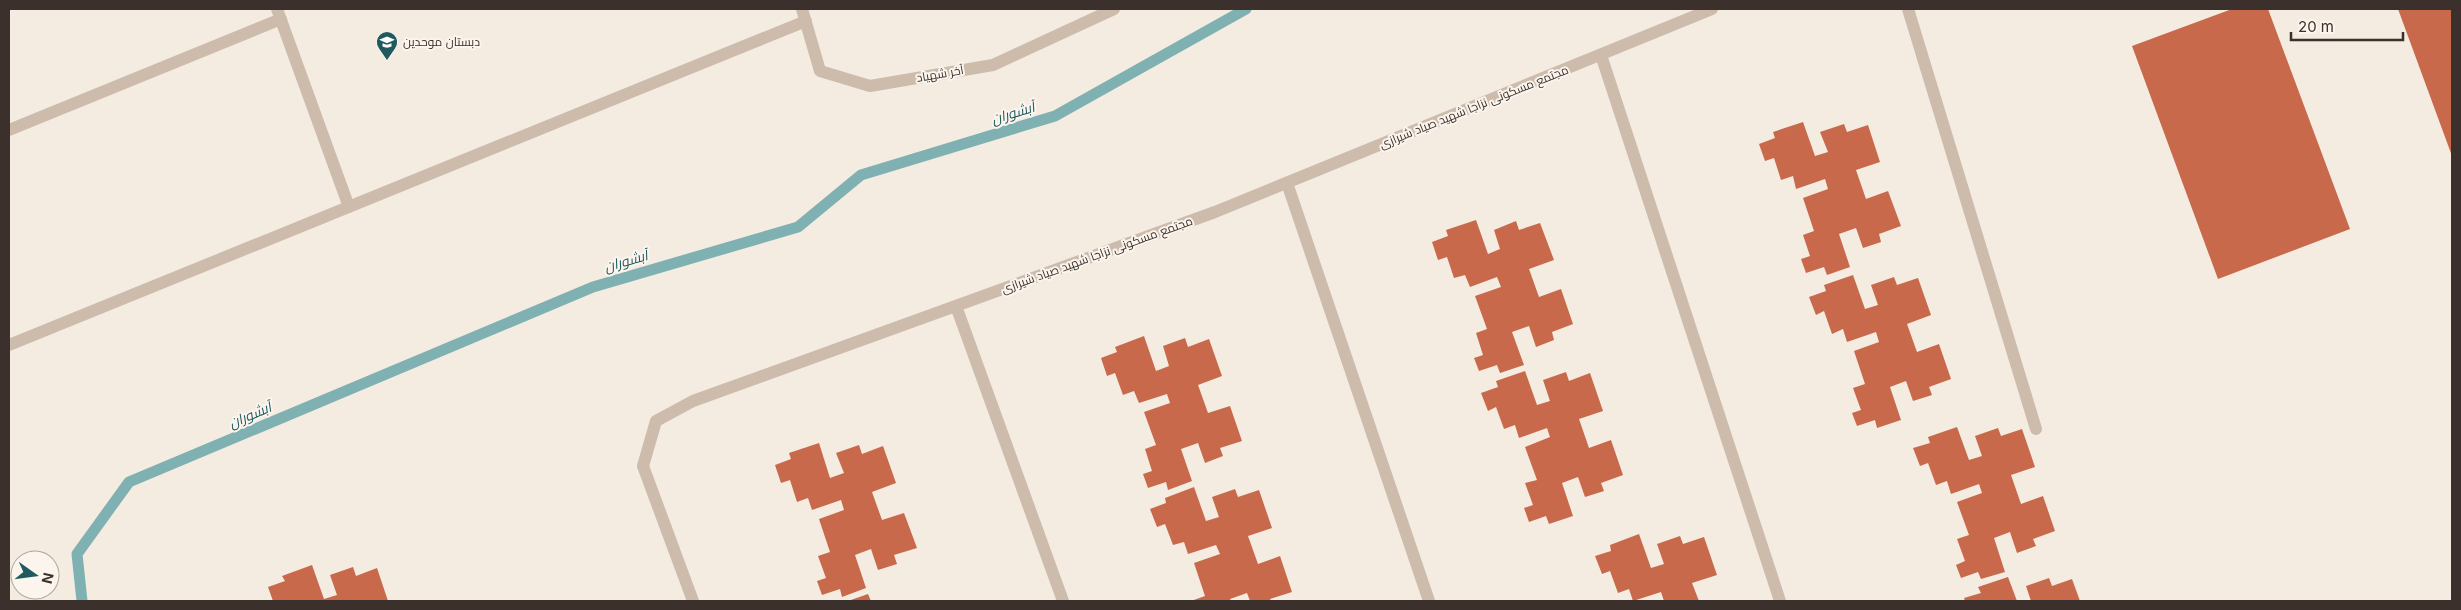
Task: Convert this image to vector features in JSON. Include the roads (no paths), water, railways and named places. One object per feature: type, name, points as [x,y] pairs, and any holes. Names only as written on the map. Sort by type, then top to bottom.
[{"type":"street","name":"آخر شهیاد","points":[[804,15],[820,71],[870,86],[993,65],[1114,9]]},
{"type":"street","name":"مجتمع مسکونی نزاجا شهید صیاد شیرازی","points":[[692,601],[643,466],[656,421],[693,402],[1215,212],[1712,9]]},
{"type":"street","points":[[1908,9],[2036,429]]},
{"type":"street","points":[[9,130],[279,14],[349,207]]},
{"type":"street","points":[[9,345],[349,207],[804,15]]},
{"type":"street","points":[[1601,55],[1780,601]]},
{"type":"street","points":[[1287,183],[1429,601]]},
{"type":"street","points":[[956,306],[1063,601]]},
{"type":"waterway","name":"آبشوران","points":[[82,601],[77,554],[129,482],[593,287],[798,227],[861,175],[1055,116],[1246,9]]},
{"type":"place","name":"دبستان موحدین","points":[[387,61]]}]
